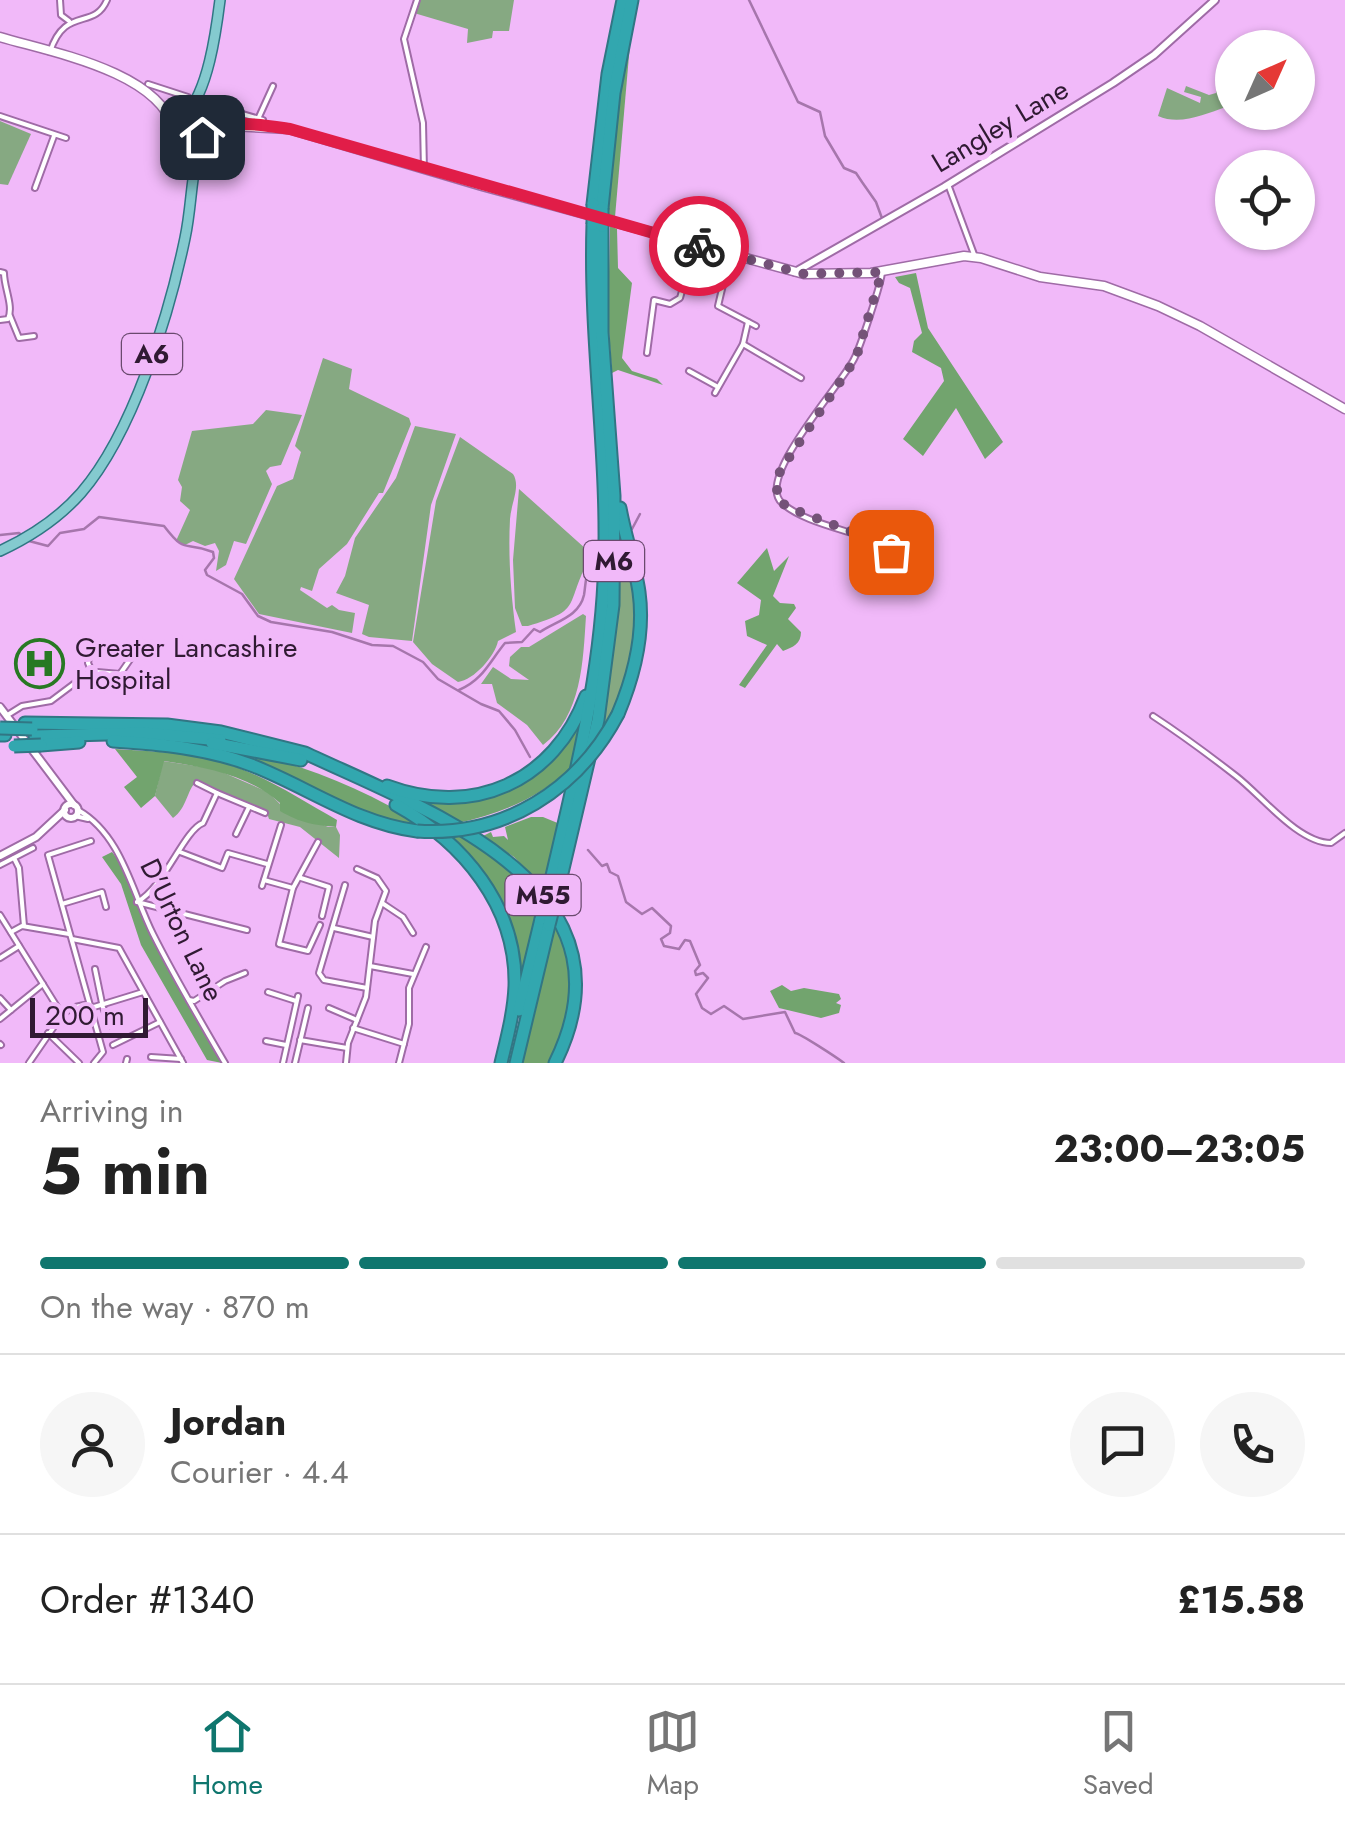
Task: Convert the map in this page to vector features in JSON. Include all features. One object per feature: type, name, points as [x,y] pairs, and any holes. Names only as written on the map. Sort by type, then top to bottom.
[{"type":"highway","name":"M6","points":[[554,885],[590,760],[608,657],[615,537],[598,206],[608,74],[623,0]]},
{"type":"highway","name":"M6","points":[[598,206],[632,0]]},
{"type":"highway","name":"M6","points":[[516,1063],[588,716],[601,623],[605,504],[592,330],[598,225]]},
{"type":"highway","name":"M55","points":[[4,732],[190,748],[232,758],[344,811],[382,825],[417,831],[470,829],[506,818],[556,790],[584,765],[618,714],[638,654],[639,593],[622,519],[610,434]]},
{"type":"highway","name":"M6","points":[[303,756],[417,795],[455,799],[501,788],[533,770],[552,754],[570,730],[588,691],[601,623]]},
{"type":"highway","name":"M55","points":[[33,734],[98,724],[193,727],[303,756],[486,843],[541,893],[556,914],[571,958],[575,998],[570,1027],[555,1063]]},
{"type":"highway","name":"M55","points":[[4,732],[176,734],[303,756],[430,826],[466,859],[487,886],[504,922],[513,954],[515,983],[503,1063]]},
{"type":"highway","name":"M55","points":[[108,741],[195,741],[303,756]]},
{"type":"highway","name":"M6","points":[[503,1063],[545,922]]},
{"type":"main road","points":[[174,129],[196,100],[220,0]]},
{"type":"main road","points":[[0,37],[121,76],[183,116],[230,125],[290,129],[795,272],[882,272],[942,258],[976,257],[1040,277],[1104,286],[1145,300],[1232,344],[1345,409]]},
{"type":"main road","points":[[196,100],[202,138]]},
{"type":"main road","points":[[168,104],[174,129],[183,143],[194,144],[210,130],[230,125]]},
{"type":"main road","name":"A6","points":[[14,542],[60,513],[91,480],[113,445],[144,374],[182,253],[202,138]]},
{"type":"main road","name":"A6","points":[[14,542],[72,496],[84,480],[107,443],[139,373],[170,283],[181,236],[191,164],[190,152],[183,143]]},
{"type":"street","points":[[60,0],[61,15],[69,21]]},
{"type":"street","points":[[50,52],[60,29],[69,21],[92,17],[106,6],[107,0]]},
{"type":"street","points":[[418,0],[406,30],[405,47],[422,124],[424,170]]},
{"type":"street","name":"Langley Lane","points":[[795,272],[948,184],[1142,64],[1215,0]]},
{"type":"street","points":[[148,84],[260,120],[273,86]]},
{"type":"street","points":[[155,98],[161,89]]},
{"type":"street","points":[[168,104],[174,93]]},
{"type":"street","points":[[214,115],[216,106]]},
{"type":"street","points":[[230,125],[237,113]]},
{"type":"street","points":[[0,116],[66,138]]},
{"type":"street","points":[[35,188],[54,136]]},
{"type":"street","points":[[948,184],[976,257]]},
{"type":"street","points":[[648,352],[654,300],[670,304],[680,298],[695,245]]},
{"type":"street","points":[[730,255],[718,306],[756,326]]},
{"type":"street","points":[[882,272],[856,358],[788,455],[776,493],[780,502],[798,512],[888,547],[896,569],[892,580]]},
{"type":"street","points":[[2,273],[10,316],[19,338],[34,336]]},
{"type":"street","points":[[0,320],[10,316]]},
{"type":"street","points":[[689,372],[717,390],[742,344],[748,322]]},
{"type":"street","points":[[742,344],[802,378]]},
{"type":"street","points":[[92,648],[88,663],[93,674]]},
{"type":"street","points":[[4,732],[22,706],[51,700],[79,678],[120,674],[136,650]]},
{"type":"street","points":[[0,707],[4,732],[36,758],[64,789],[72,811],[0,856]]},
{"type":"street","points":[[1153,716],[1237,776],[1289,823],[1317,841],[1331,843],[1345,833]]},
{"type":"street","points":[[197,783],[265,813]]},
{"type":"street","points":[[137,902],[147,896],[195,826],[203,823],[216,793]]},
{"type":"street","points":[[236,834],[249,807]]},
{"type":"street","name":"D'Urton Lane","points":[[72,811],[93,821],[126,867],[137,902],[225,1063]]},
{"type":"street","points":[[281,825],[262,883],[293,888]]},
{"type":"street","points":[[91,841],[48,856],[103,1052],[94,1063]]},
{"type":"street","points":[[318,842],[293,888],[278,944],[308,952],[320,925]]},
{"type":"street","points":[[0,864],[33,848]]},
{"type":"street","points":[[180,852],[222,868],[228,852],[266,864]]},
{"type":"street","points":[[14,858],[19,868],[24,926]]},
{"type":"street","points":[[346,1063],[347,1048],[367,988],[375,922],[386,890],[385,882],[357,869]]},
{"type":"street","points":[[301,878],[329,886],[322,916]]},
{"type":"street","points":[[345,885],[320,973],[324,980],[367,988]]},
{"type":"street","points":[[62,904],[102,892],[106,907]]},
{"type":"street","points":[[137,902],[247,930]]},
{"type":"street","points":[[382,903],[400,911],[413,933]]},
{"type":"street","points":[[0,915],[62,1014]]},
{"type":"street","points":[[10,932],[24,926],[119,948],[182,1061]]},
{"type":"street","points":[[334,928],[374,937]]},
{"type":"street","points":[[0,958],[19,946]]},
{"type":"street","points":[[400,1063],[409,1024],[409,988],[426,947]]},
{"type":"street","points":[[370,966],[414,974]]},
{"type":"street","points":[[95,969],[110,1025]]},
{"type":"street","points":[[189,1000],[194,1001],[246,973]]},
{"type":"street","points":[[0,1019],[43,984]]},
{"type":"street","points":[[90,1004],[94,1008],[143,992]]},
{"type":"street","points":[[268,992],[297,998],[282,1063]]},
{"type":"street","points":[[0,998],[11,1010]]},
{"type":"street","points":[[29,1063],[62,1014],[90,1004]]},
{"type":"street","points":[[295,1063],[308,1008]]},
{"type":"street","points":[[329,1008],[357,1020]]},
{"type":"street","points":[[113,1044],[160,1022]]},
{"type":"street","points":[[354,1028],[404,1044]]},
{"type":"street","points":[[48,1033],[79,1063]]},
{"type":"street","points":[[300,1040],[347,1048]]},
{"type":"street","points":[[266,1041],[286,1045]]},
{"type":"street","points":[[150,1057],[182,1061]]},
{"type":"green space","points":[[419,0],[514,0],[509,31],[493,31],[492,38],[467,43],[468,29],[414,13]]},
{"type":"green space","points":[[630,44],[615,217],[606,215],[614,125]]},
{"type":"green space","points":[[1186,86],[1209,95],[1215,93],[1215,111],[1184,119],[1158,116],[1167,88],[1200,103],[1201,97],[1184,92]]},
{"type":"green space","points":[[0,121],[31,134],[8,185],[0,184]]},
{"type":"green space","points":[[610,226],[617,229],[618,268],[632,283],[622,358],[632,371],[663,385],[618,370],[612,373],[608,318]]},
{"type":"green space","points":[[916,273],[928,328],[1003,442],[985,459],[956,408],[923,456],[903,439],[944,381],[941,368],[912,352],[914,341],[922,333],[910,288],[895,277]]},
{"type":"green space","points":[[323,358],[352,369],[349,389],[409,418],[411,424],[383,493],[379,493],[347,544],[319,569],[312,591],[301,587],[300,590],[327,608],[332,605],[355,613],[352,633],[259,614],[234,579],[277,486],[293,479],[301,452],[295,446]]},
{"type":"green space","points":[[266,410],[302,415],[281,465],[266,471],[272,484],[246,544],[234,541],[226,565],[216,571],[219,551],[215,543],[205,546],[193,541],[185,545],[176,541],[190,510],[180,501],[182,487],[178,480],[192,431],[253,424]]},
{"type":"green space","points":[[415,426],[456,434],[431,505],[412,641],[369,637],[362,634],[369,605],[336,593],[355,538],[396,478]]},
{"type":"green space","points":[[460,437],[515,479],[509,547],[516,632],[498,641],[483,666],[458,682],[432,664],[413,642],[436,501]]},
{"type":"green space","points":[[519,489],[596,558],[587,563],[565,611],[528,626],[522,626],[515,608],[513,560]]},
{"type":"green space","points":[[767,548],[774,571],[789,556],[773,596],[780,603],[794,604],[796,608],[788,619],[801,636],[783,651],[777,644],[745,688],[739,685],[767,645],[747,636],[745,621],[759,615],[761,600],[737,583]]},
{"type":"green space","points":[[619,559],[628,559],[632,582],[632,650],[621,692],[599,734],[615,643]]},
{"type":"green space","points":[[583,614],[584,651],[573,703],[556,733],[543,745],[527,725],[497,703],[492,684],[481,684],[493,667],[511,679],[529,680],[509,666],[510,657],[521,647],[529,647]]},
{"type":"green space","points":[[586,707],[574,765],[520,802],[458,823],[410,797],[429,800],[519,782]]},
{"type":"green space","points":[[197,745],[257,755],[314,772],[421,824],[388,821]]},
{"type":"green space","points":[[115,749],[186,755],[226,764],[306,802],[337,820],[336,827],[307,823],[287,815],[268,793],[240,779],[164,761],[155,796],[141,808],[124,787],[137,777]]},
{"type":"green space","points":[[163,761],[215,769],[268,792],[280,804],[328,827],[336,827],[340,835],[339,858],[300,827],[269,819],[266,810],[197,780],[173,818],[155,796]]},
{"type":"green space","points":[[531,817],[560,824],[543,887],[514,857],[483,836],[491,832],[493,837],[504,836],[508,840],[505,827]]},
{"type":"green space","points":[[460,832],[542,897],[519,988],[498,904],[479,870],[447,834]]},
{"type":"green space","points":[[112,852],[127,871],[136,903],[222,1063],[207,1060],[141,945],[121,884],[102,857]]},
{"type":"green space","points":[[554,919],[567,960],[568,1006],[553,1063],[521,1063]]},
{"type":"green space","points":[[782,985],[791,991],[804,988],[839,994],[839,1013],[821,1018],[779,1008],[770,991]]},
{"type":"waterway","points":[[749,0],[798,102],[820,112],[825,136],[844,168],[856,173],[876,202],[883,221]]},
{"type":"waterway","points":[[632,529],[640,514]]},
{"type":"waterway","points":[[29,541],[48,546],[60,533],[84,529],[99,517],[164,526],[182,544],[213,552],[214,558],[205,570],[207,575],[242,594],[258,616],[372,645],[393,646],[423,662],[438,679],[499,711],[530,757]]},
{"type":"waterway","points":[[0,535],[23,536]]},
{"type":"waterway","points":[[459,690],[480,675],[505,643],[522,642],[534,629],[540,632],[577,609],[591,563]]},
{"type":"waterway","points":[[588,850],[618,876],[626,902],[642,914],[652,908],[671,926],[670,933],[661,939],[664,946],[679,949],[685,940],[690,941],[700,965],[696,975],[703,973],[708,978],[696,994],[702,1008],[711,1014],[724,1006],[743,1019],[785,1012],[795,1033],[844,1063]]},
{"type":"way so far","points":[[699,246],[804,274],[882,272],[856,358],[788,455],[776,493],[787,507],[881,543],[891,552]]},
{"type":"place","name":"Greater Lancashire Hospital","points":[[40,663]]},
{"type":"route","points":[[202,137],[225,126],[290,129],[699,246]]}]
